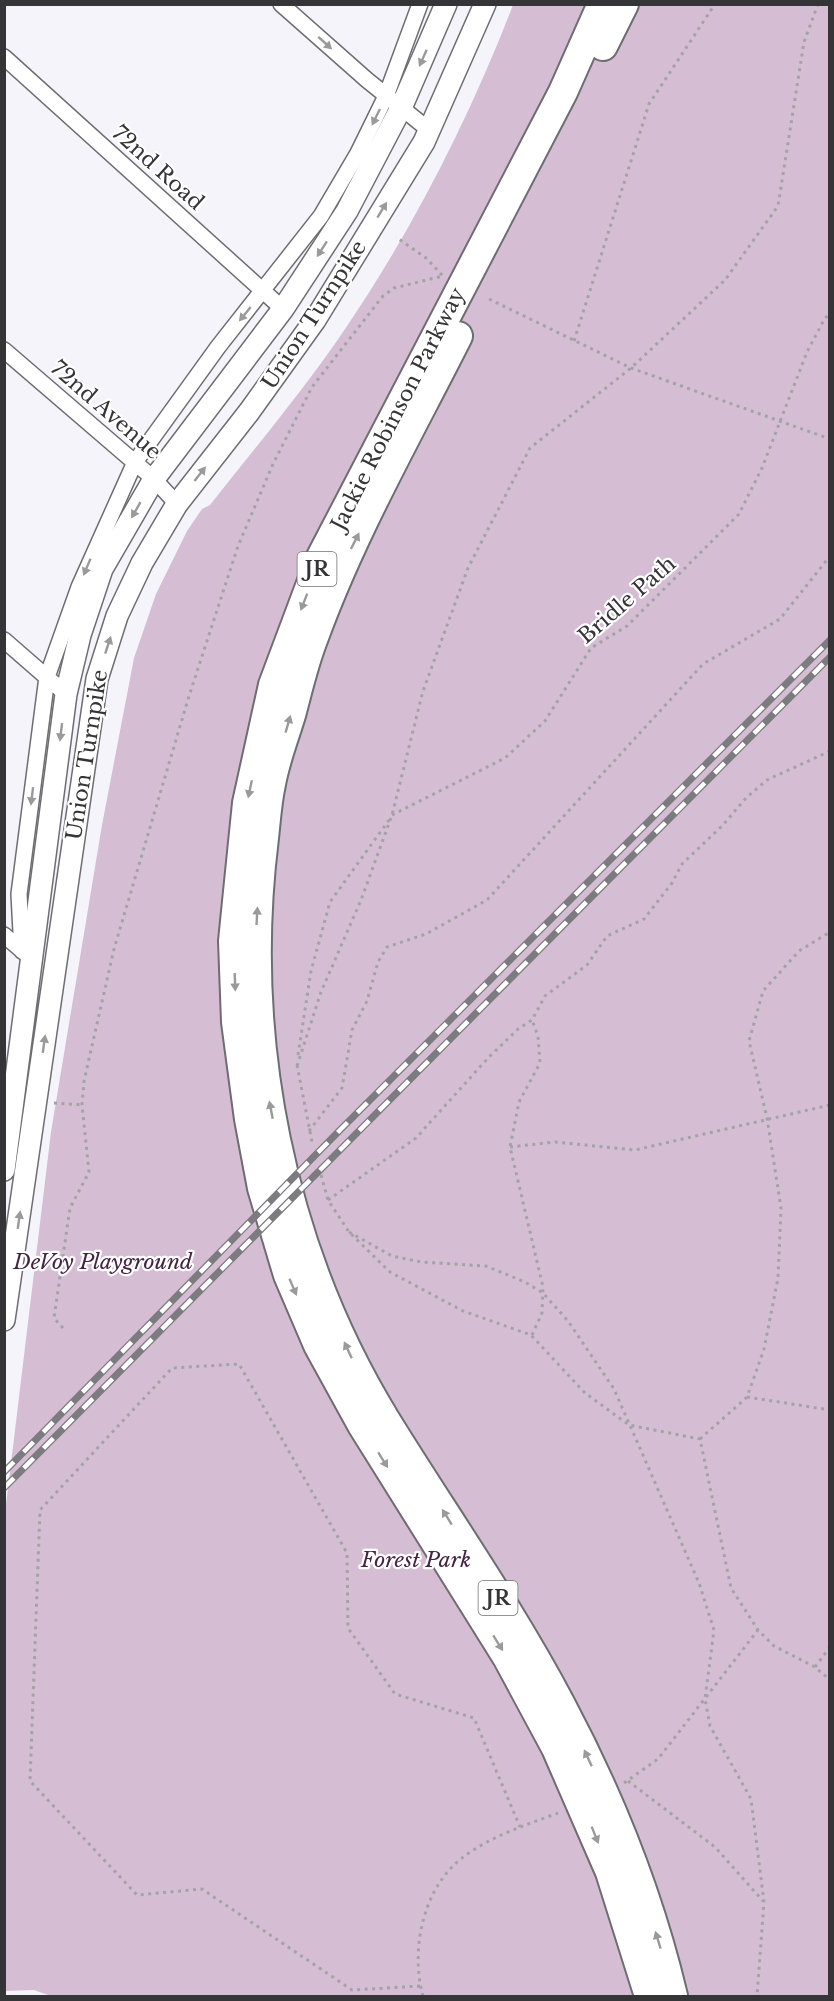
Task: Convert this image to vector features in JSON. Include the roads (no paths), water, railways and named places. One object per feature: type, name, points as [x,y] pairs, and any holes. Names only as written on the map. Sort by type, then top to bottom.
[{"type":"highway","name":"Jackie Robinson Parkway","points":[[602,4],[563,92],[321,557],[273,685],[247,803],[233,942],[236,1022],[249,1119],[262,1188],[288,1275],[318,1345],[362,1425],[507,1657],[556,1748],[610,1872],[649,1996]]},
{"type":"highway","name":"Jackie Robinson Parkway","points":[[624,4],[347,557],[313,640],[271,784],[259,877],[255,953],[259,1026],[268,1094],[282,1167],[303,1240],[327,1305],[382,1414],[526,1643],[576,1733],[629,1856],[652,1921],[673,1996]]},
{"type":"main road","name":"Union Turnpike","points":[[4,1170],[27,1100],[27,954],[66,694],[80,635],[102,568],[154,479],[283,309],[347,211],[393,102],[446,4]]},
{"type":"main road","name":"Union Turnpike","points":[[4,1320],[27,1100],[97,679],[122,605],[142,563],[177,504],[249,412],[315,320],[429,130],[485,4]]},
{"type":"street","points":[[281,4],[393,102],[429,130]]},
{"type":"street","name":"Union Turnpike","points":[[27,954],[19,894],[47,677],[79,587],[135,462],[218,347],[321,216],[358,153],[393,102],[420,4]]},
{"type":"street","name":"72nd Road","points":[[4,57],[283,309]]},
{"type":"street","name":"72nd Avenue","points":[[4,350],[135,462],[177,504]]},
{"type":"street","points":[[4,640],[66,694]]},
{"type":"street","points":[[4,936],[27,954]]},
{"type":"railway","points":[[4,1472],[342,1128],[830,640]]},
{"type":"railway","points":[[4,1488],[830,657]]},
{"type":"park label","name":"DeVoy Playground","points":[[103,1262]]},
{"type":"park label","name":"Forest Park","points":[[416,1560]]}]
